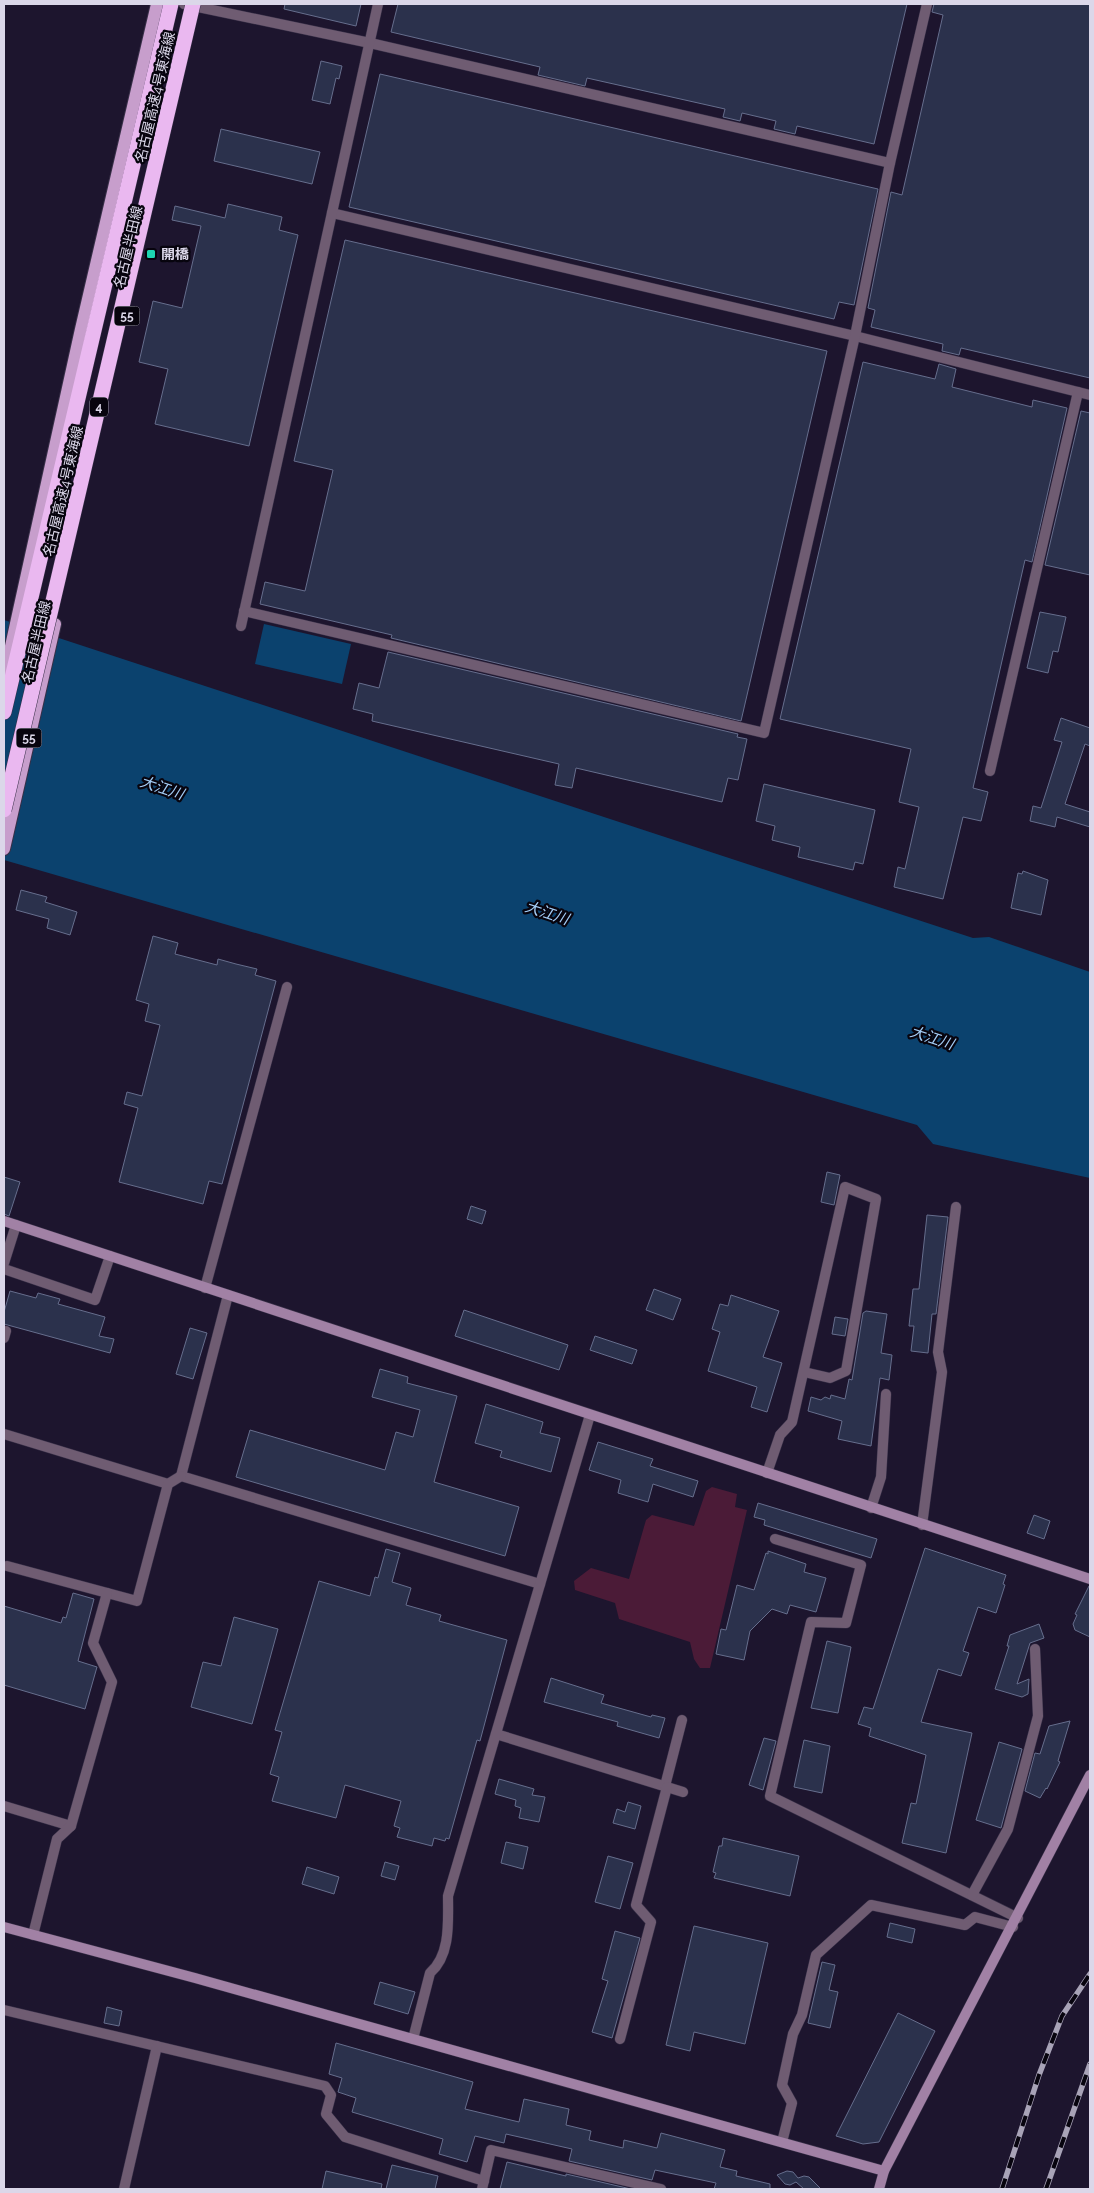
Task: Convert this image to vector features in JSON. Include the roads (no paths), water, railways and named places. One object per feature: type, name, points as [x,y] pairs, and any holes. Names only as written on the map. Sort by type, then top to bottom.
[{"type":"highway","name":"名古屋高速4号東海線","points":[[4,712],[171,4]]},
{"type":"highway","name":"名古屋高速4号東海線","points":[[4,810],[198,5]]},
{"type":"main road","name":"名古屋半田線","points":[[4,678],[81,329],[157,4]]},
{"type":"main road","name":"名古屋半田線","points":[[4,849],[198,5]]},
{"type":"street","points":[[4,1221],[1090,1579]]},
{"type":"street","points":[[879,2189],[884,2171],[1015,1923],[1090,1775]]},
{"type":"street","points":[[4,1927],[884,2171]]},
{"type":"lane","points":[[184,4],[198,5],[370,43],[890,163]]},
{"type":"lane","points":[[241,626],[378,4]]},
{"type":"lane","points":[[244,611],[764,733],[855,336],[890,163],[927,4]]},
{"type":"lane","points":[[332,213],[855,336],[1090,395]]},
{"type":"lane","points":[[990,772],[1078,392]]},
{"type":"lane","points":[[205,1288],[287,987]]},
{"type":"lane","points":[[767,1473],[780,1435],[792,1422],[845,1187],[876,1199],[846,1371],[830,1378],[804,1372]]},
{"type":"lane","points":[[922,1525],[942,1372],[938,1352],[956,1207]]},
{"type":"lane","points":[[4,1264],[16,1225]]},
{"type":"lane","points":[[4,1270],[95,1300],[110,1256]]},
{"type":"lane","points":[[7,1566],[137,1601],[168,1484],[181,1476],[228,1295]]},
{"type":"lane","points":[[871,1508],[881,1477],[886,1394]]},
{"type":"lane","points":[[413,2039],[430,1973],[439,1965],[448,1932],[448,1896],[590,1415]]},
{"type":"lane","points":[[4,1434],[168,1484]]},
{"type":"lane","points":[[181,1476],[540,1584]]},
{"type":"lane","points":[[775,1539],[861,1565],[846,1623],[811,1622],[770,1796],[972,1896],[1015,1923]]},
{"type":"lane","points":[[32,1935],[57,1839],[71,1826],[112,1682],[92,1643],[107,1593]]},
{"type":"lane","points":[[972,1896],[1008,1828],[1038,1716],[1035,1649]]},
{"type":"lane","points":[[620,2039],[651,1922],[636,1905],[682,1720]]},
{"type":"lane","points":[[496,1734],[683,1792]]},
{"type":"lane","points":[[4,1806],[71,1826]]},
{"type":"lane","points":[[782,2142],[792,2103],[782,2085],[793,2034],[802,2015],[816,1955],[871,1905],[965,1925],[975,1917],[1015,1923]]},
{"type":"lane","points":[[4,2010],[325,2086],[331,2095],[326,2114],[344,2137],[483,2185],[491,2150],[661,2189]]},
{"type":"lane","points":[[124,2189],[157,2046]]},
{"type":"water","name":"大江川","points":[[4,620],[973,938],[989,937],[1090,972],[1090,1178],[933,1144],[917,1125],[4,860]]},
{"type":"water","points":[[264,624],[351,644],[342,684],[255,664]]},
{"type":"railway","points":[[1002,2189],[1039,2075],[1062,2016],[1090,1974]]},
{"type":"railway","points":[[1046,2189],[1090,2064]]},
{"type":"place","name":"開橋","points":[[151,254]]}]
